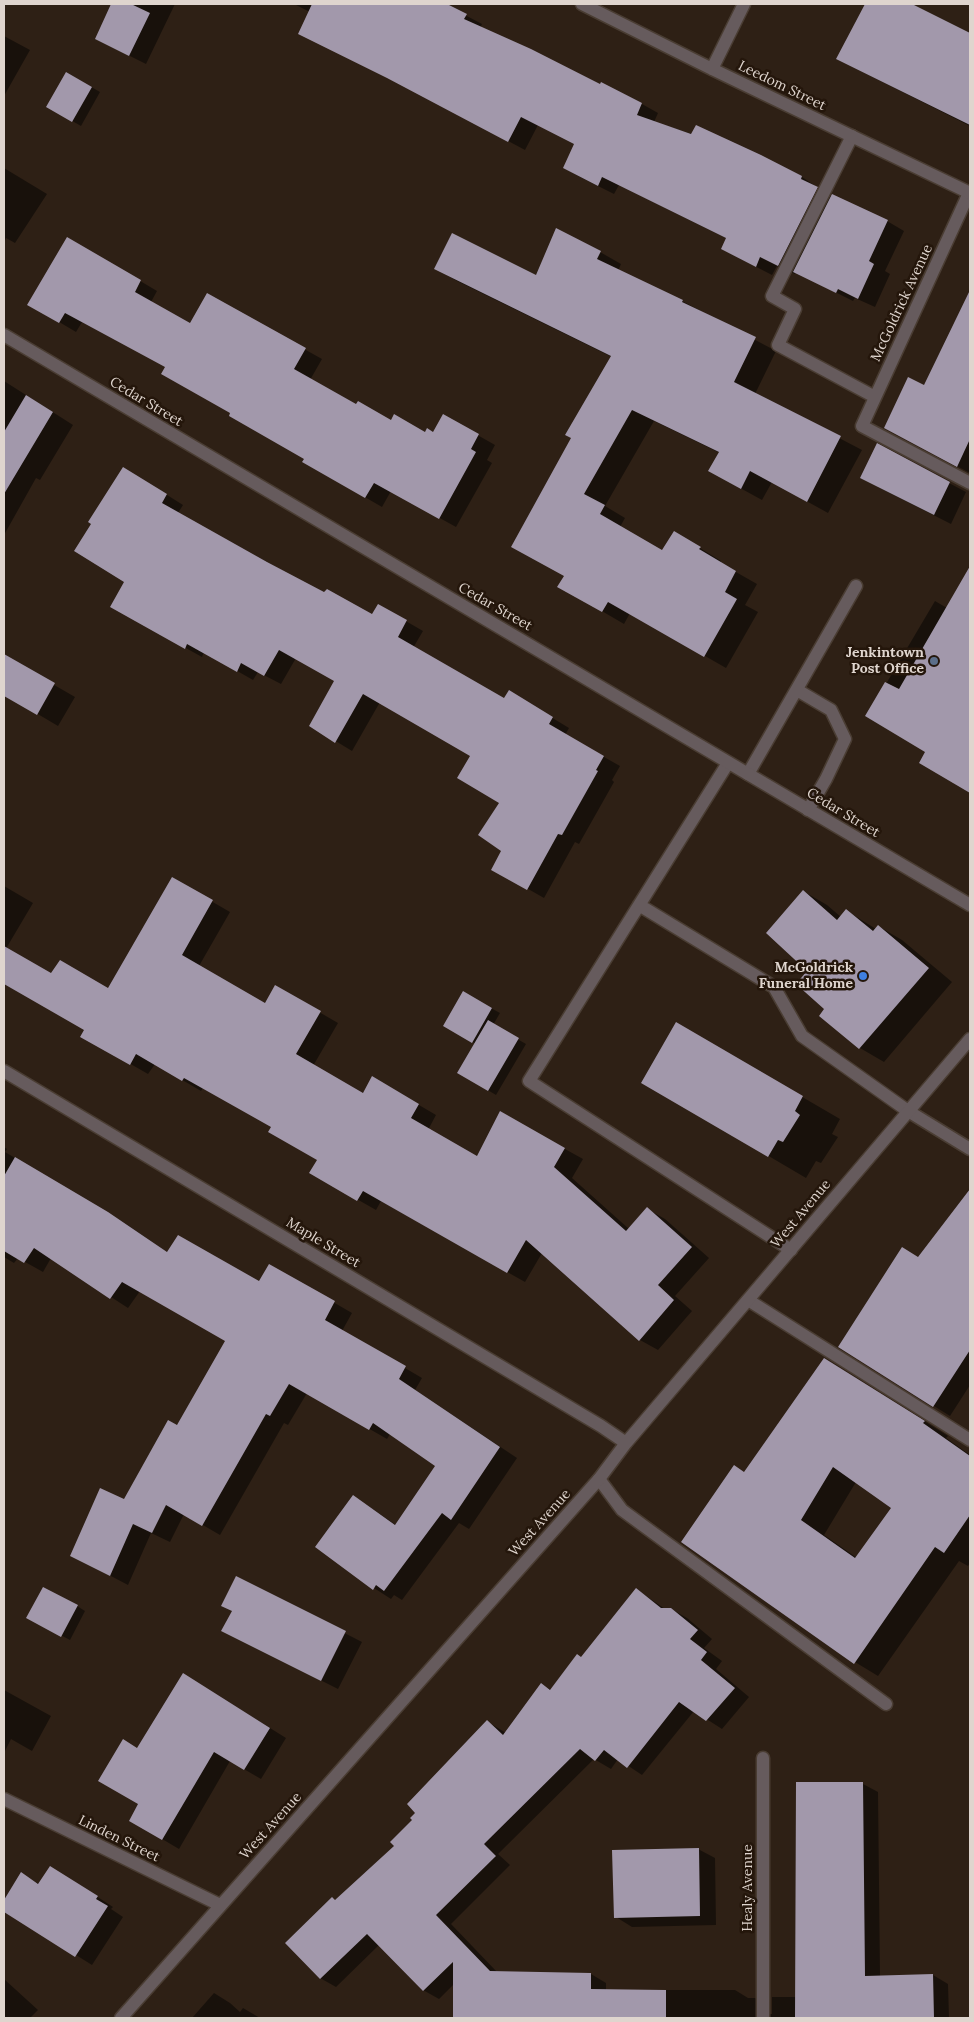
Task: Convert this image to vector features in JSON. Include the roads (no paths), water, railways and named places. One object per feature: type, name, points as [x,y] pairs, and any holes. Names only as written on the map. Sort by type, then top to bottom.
[{"type":"street","name":"Leedom Street","points":[[582,4],[712,70],[970,193]]},
{"type":"street","points":[[712,70],[744,4]]},
{"type":"street","points":[[852,136],[772,296],[795,309],[778,345],[875,397]]},
{"type":"street","name":"McGoldrick Avenue","points":[[970,193],[862,426],[970,483]]},
{"type":"street","name":"Cedar Street","points":[[4,335],[970,905]]},
{"type":"street","points":[[748,774],[856,586]]},
{"type":"street","points":[[797,690],[831,710],[846,739],[826,780],[808,810]]},
{"type":"street","points":[[728,762],[529,1081],[791,1250]]},
{"type":"street","points":[[639,905],[774,987],[802,1036],[908,1111],[970,1148]]},
{"type":"street","name":"West Avenue","points":[[121,2018],[600,1479],[626,1443],[970,1039]]},
{"type":"street","name":"Maple Street","points":[[4,1071],[626,1443]]},
{"type":"street","points":[[748,1300],[970,1440]]},
{"type":"street","points":[[600,1479],[622,1510],[886,1704]]},
{"type":"street","name":"Healy Avenue","points":[[763,1758],[763,2018]]},
{"type":"street","name":"Linden Street","points":[[4,1799],[220,1905]]},
{"type":"place","name":"Jenkintown Post Office","points":[[934,661]]},
{"type":"place","name":"McGoldrick Funeral Home","points":[[863,976]]}]
